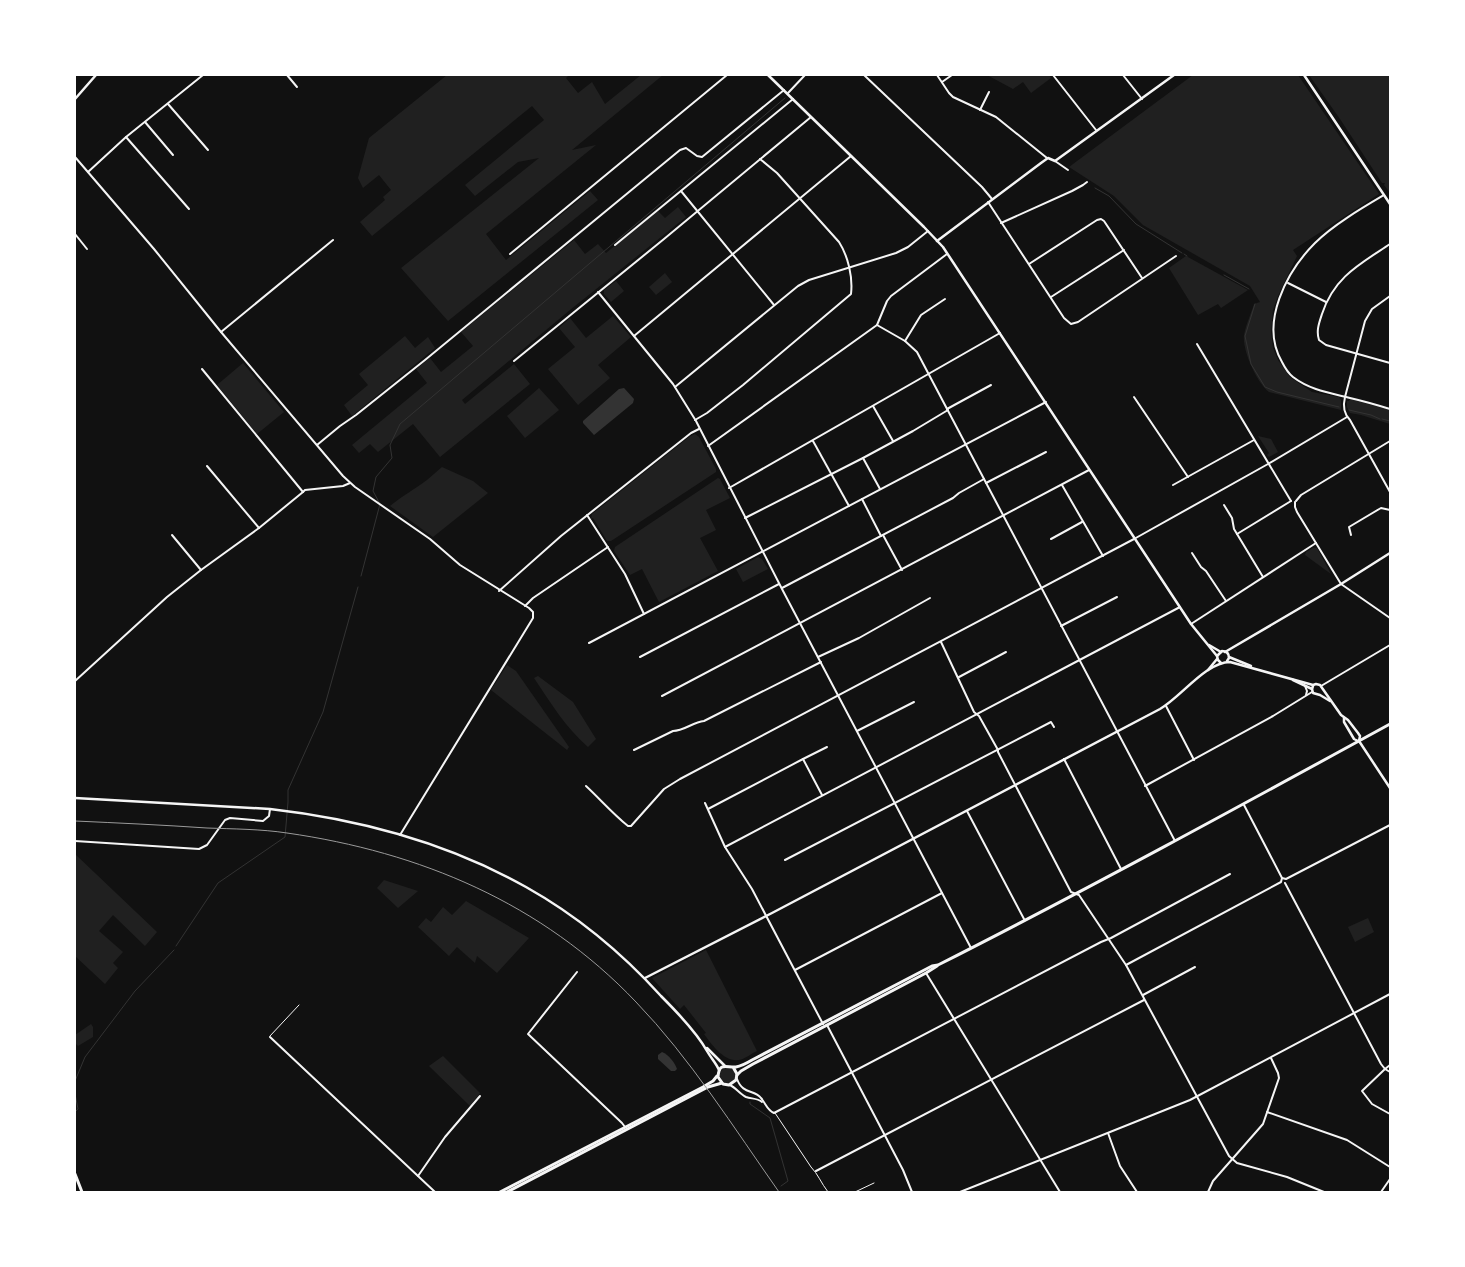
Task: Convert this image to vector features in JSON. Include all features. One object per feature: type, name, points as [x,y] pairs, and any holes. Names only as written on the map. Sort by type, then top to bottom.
[{"type":"main road","points":[[507,1192],[708,1087],[722,1083],[729,1085],[734,1082],[741,1071],[753,1064],[1243,805],[1390,724]]},
{"type":"main road","points":[[500,1192],[708,1084],[716,1078],[725,1066],[733,1067],[747,1063],[932,966],[938,965]]},
{"type":"main road","points":[[821,1025],[827,1025]]},
{"type":"main road","points":[[733,1067],[737,1071],[737,1077]]},
{"type":"main road","points":[[719,1072],[719,1080],[722,1083]]},
{"type":"main road","points":[[75,1174],[82,1192]]},
{"type":"street","points":[[75,99],[96,75]]},
{"type":"street","points":[[88,172],[126,137],[204,75]]},
{"type":"street","points":[[287,75],[297,87]]},
{"type":"street","points":[[510,254],[727,75]]},
{"type":"street","points":[[768,75],[938,241],[1191,624],[1221,663]]},
{"type":"street","points":[[788,94],[805,75]]},
{"type":"street","points":[[864,75],[982,187],[992,199]]},
{"type":"street","points":[[937,75],[953,97],[1004,123],[1048,158],[1068,170]]},
{"type":"street","points":[[942,82],[952,75]]},
{"type":"street","points":[[1053,75],[1097,131]]},
{"type":"street","points":[[1124,75],[1142,98]]},
{"type":"street","points":[[1055,161],[1174,75]]},
{"type":"street","points":[[1304,75],[1390,204]]},
{"type":"street","points":[[316,445],[402,378],[680,150],[686,148],[697,156],[702,156],[784,90]]},
{"type":"street","points":[[980,110],[989,92]]},
{"type":"street","points":[[615,245],[793,99]]},
{"type":"street","points":[[168,104],[208,150]]},
{"type":"street","points":[[514,361],[811,117]]},
{"type":"street","points":[[145,122],[173,155]]},
{"type":"street","points":[[126,137],[189,209]]},
{"type":"street","points":[[634,336],[851,156]]},
{"type":"street","points":[[75,157],[350,483],[430,539],[457,562],[530,609],[533,614],[533,618],[400,835]]},
{"type":"street","points":[[938,241],[1048,158]]},
{"type":"street","points":[[695,420],[743,385],[851,294],[852,281],[843,249],[839,242],[777,173],[760,159]]},
{"type":"street","points":[[1001,223],[1072,191],[1087,182]]},
{"type":"street","points":[[680,191],[774,305]]},
{"type":"street","points":[[1384,195],[1322,236],[1304,256],[1287,283],[1278,304],[1274,322],[1274,341],[1279,358],[1289,373],[1302,383],[1317,389],[1390,409]]},
{"type":"street","points":[[988,202],[1066,321],[1073,324],[1176,256]]},
{"type":"street","points":[[1029,264],[1099,220],[1104,221],[1142,278]]},
{"type":"street","points":[[675,386],[791,291],[809,280],[896,253],[908,247],[928,231]]},
{"type":"street","points":[[75,234],[87,249]]},
{"type":"street","points":[[221,332],[333,240]]},
{"type":"street","points":[[1390,244],[1347,273],[1326,302],[1317,331],[1319,340],[1330,347],[1390,363]]},
{"type":"street","points":[[1050,297],[1124,250]]},
{"type":"street","points":[[708,446],[877,325],[891,296],[948,254]]},
{"type":"street","points":[[1287,283],[1326,302]]},
{"type":"street","points":[[598,292],[675,386],[695,420],[779,584],[971,948]]},
{"type":"street","points":[[1390,296],[1375,306],[1367,316],[1344,406],[1347,417],[1390,492]]},
{"type":"street","points":[[904,341],[921,315],[944,299]]},
{"type":"street","points":[[877,325],[904,341],[917,352],[1175,841]]},
{"type":"street","points":[[730,488],[1000,333]]},
{"type":"street","points":[[1197,344],[1290,501]]},
{"type":"street","points":[[202,369],[303,492]]},
{"type":"street","points":[[745,518],[864,458],[991,385]]},
{"type":"street","points":[[1134,397],[1188,477]]},
{"type":"street","points":[[589,643],[1046,402]]},
{"type":"street","points":[[873,406],[893,442]]},
{"type":"street","points":[[586,786],[611,812],[629,826],[633,824],[664,789],[696,770],[1103,556],[1268,464],[1347,417]]},
{"type":"street","points":[[499,590],[561,536],[691,432],[699,429]]},
{"type":"street","points":[[814,440],[848,506]]},
{"type":"street","points":[[1173,485],[1254,440]]},
{"type":"street","points":[[1390,441],[1301,495],[1295,502],[1296,509],[1340,584],[1390,618]]},
{"type":"street","points":[[986,483],[1046,452]]},
{"type":"street","points":[[864,458],[880,489]]},
{"type":"street","points":[[207,466],[259,528]]},
{"type":"street","points":[[662,696],[1090,470]]},
{"type":"street","points":[[782,589],[953,498],[984,479]]},
{"type":"street","points":[[75,681],[167,598],[201,570],[259,528],[305,490],[342,486],[350,483]]},
{"type":"street","points":[[1062,485],[1103,556]]},
{"type":"street","points":[[862,499],[902,570]]},
{"type":"street","points":[[1237,534],[1290,501],[1295,502]]},
{"type":"street","points":[[1224,505],[1232,518],[1234,529],[1263,577]]},
{"type":"street","points":[[1351,535],[1349,527],[1381,508],[1390,510]]},
{"type":"street","points":[[587,516],[629,580],[644,614]]},
{"type":"street","points":[[1051,539],[1083,521]]},
{"type":"street","points":[[172,535],[201,570]]},
{"type":"street","points":[[1191,624],[1316,543]]},
{"type":"street","points":[[525,606],[533,598],[608,548]]},
{"type":"street","points":[[1227,661],[1228,654],[1234,646],[1340,584],[1390,552]]},
{"type":"street","points":[[1192,553],[1226,602]]},
{"type":"street","points":[[640,657],[779,584]]},
{"type":"street","points":[[1061,626],[1117,597]]},
{"type":"street","points":[[818,657],[859,638],[930,598]]},
{"type":"street","points":[[725,847],[1180,607]]},
{"type":"street","points":[[941,641],[974,712],[998,750],[1071,892],[1078,896],[1126,965],[1232,1160],[1237,1164],[1295,1179],[1324,1192]]},
{"type":"street","points":[[1208,644],[1254,667]]},
{"type":"street","points":[[1318,694],[1321,688],[1390,645]]},
{"type":"street","points":[[958,677],[1006,652]]},
{"type":"street","points":[[1203,674],[1221,652]]},
{"type":"street","points":[[645,978],[1166,706],[1203,674],[1221,663],[1227,661],[1289,678],[1312,688],[1315,694],[1331,702]]},
{"type":"street","points":[[634,750],[673,731],[698,721],[704,721],[821,662]]},
{"type":"street","points":[[1289,678],[1312,688]]},
{"type":"street","points":[[1145,786],[1273,716],[1306,695],[1318,684],[1358,733],[1360,736],[1359,741]]},
{"type":"street","points":[[1305,686],[1306,695]]},
{"type":"street","points":[[857,731],[914,702]]},
{"type":"street","points":[[1166,706],[1194,760]]},
{"type":"street","points":[[1344,718],[1344,722],[1354,739],[1359,741],[1390,788]]},
{"type":"street","points":[[785,860],[1051,722],[1054,727]]},
{"type":"street","points":[[708,809],[827,747]]},
{"type":"street","points":[[803,759],[822,795]]},
{"type":"street","points":[[1064,759],[1121,869]]},
{"type":"street","points":[[75,798],[287,811],[341,820],[400,835],[450,851],[514,881],[571,916],[608,945],[645,978],[705,1047],[725,1066]]},
{"type":"street","points":[[705,803],[725,847],[752,889],[821,1025]]},
{"type":"street","points":[[1243,805],[1282,878],[1281,882]]},
{"type":"street","points":[[75,841],[199,849],[207,845],[224,820],[230,818],[263,821],[268,816],[270,809]]},
{"type":"street","points":[[967,810],[1025,920]]},
{"type":"street","points":[[1282,878],[1286,879],[1390,825]]},
{"type":"street","points":[[737,1077],[739,1084],[745,1090],[760,1096],[771,1112],[774,1113],[1230,874]]},
{"type":"street","points":[[1286,879],[1285,883],[1354,1013],[1385,1069],[1390,1072]]},
{"type":"street","points":[[1126,965],[1281,882],[1285,883]]},
{"type":"street","points":[[794,970],[942,893]]},
{"type":"street","points":[[1143,996],[1195,967]]},
{"type":"street","points":[[577,972],[528,1034],[625,1127]]},
{"type":"street","points":[[926,973],[1060,1192]]},
{"type":"street","points":[[960,1192],[1197,1096],[1390,994]]},
{"type":"street","points":[[816,1171],[1145,999]]},
{"type":"street","points":[[827,1025],[903,1170],[912,1192]]},
{"type":"street","points":[[270,1037],[435,1192]]},
{"type":"street","points":[[705,1047],[719,1072]]},
{"type":"street","points":[[1208,1192],[1214,1181],[1263,1124],[1279,1078],[1278,1071],[1271,1058]]},
{"type":"street","points":[[1390,1065],[1362,1091],[1372,1104],[1390,1114]]},
{"type":"street","points":[[729,1085],[745,1096],[758,1099],[764,1103]]},
{"type":"street","points":[[418,1176],[445,1137],[480,1096]]},
{"type":"street","points":[[1268,1112],[1347,1140],[1390,1167]]},
{"type":"street","points":[[1108,1133],[1120,1166],[1137,1192]]},
{"type":"street","points":[[1381,1192],[1390,1179]]},
{"type":"lane","points":[[270,1037],[299,1005]]},
{"type":"lane","points":[[774,1113],[816,1171],[828,1192]]},
{"type":"lane","points":[[855,1192],[874,1183]]},
{"type":"shaded area","points":[[447,75],[569,75],[566,78],[578,93],[592,82],[605,104],[641,75],[663,75],[572,150],[596,145],[486,234],[506,260],[590,191],[598,200],[448,321],[401,268],[539,158],[518,162],[475,196],[465,185],[544,120],[532,106],[372,236],[360,222],[385,200],[383,197],[391,190],[379,175],[363,188],[358,178],[369,138]]},
{"type":"shaded area","points":[[987,75],[1049,75],[1051,78],[1031,93],[1023,82],[1013,89]]},
{"type":"shaded area","points":[[1193,75],[1298,75],[1379,194],[1293,250],[1297,256],[1273,310],[1271,332],[1273,348],[1278,360],[1290,377],[1312,392],[1339,397],[1341,400],[1341,410],[1269,392],[1264,388],[1255,374],[1245,349],[1245,331],[1254,304],[1260,302],[1250,286],[1143,225],[1114,196],[1069,167]]},
{"type":"shaded area","points":[[1309,75],[1390,75],[1390,193],[1384,185],[1385,183],[1382,183]]},
{"type":"shaded area","points":[[678,207],[686,217],[462,400],[465,404],[514,364],[530,384],[440,457],[413,424],[378,452],[370,444],[359,453],[352,445],[427,383],[416,369],[430,358],[441,372],[473,346],[461,332],[574,240],[585,254],[598,244],[606,253],[658,211],[665,218]]},
{"type":"shaded area","points":[[1186,256],[1248,290],[1221,308],[1218,304],[1198,315],[1169,268]]},
{"type":"shaded area","points":[[665,273],[672,282],[656,295],[649,287]]},
{"type":"shaded area","points":[[616,281],[624,291],[611,302],[604,294],[604,290]]},
{"type":"shaded area","points":[[613,316],[631,337],[598,365],[610,378],[578,405],[548,369],[575,347],[559,328],[570,318],[586,338]]},
{"type":"shaded area","points":[[405,336],[415,348],[428,337],[435,348],[352,416],[344,405],[368,385],[359,374]]},
{"type":"shaded area","points":[[243,363],[284,412],[257,434],[217,385]]},
{"type":"shaded area","points":[[539,388],[559,410],[525,438],[507,416]]},
{"type":"shaded area","points":[[624,388],[634,399],[633,403],[594,435],[583,421],[619,389]]},
{"type":"shaded area","points":[[1350,399],[1390,410],[1390,424],[1350,413],[1347,401]]},
{"type":"shaded area","points":[[695,434],[699,437],[716,472],[611,541],[607,541],[593,518],[591,519],[592,514]]},
{"type":"shaded area","points":[[1258,436],[1271,439],[1278,452],[1269,457],[1267,455],[1269,453]]},
{"type":"shaded area","points":[[442,467],[473,481],[488,493],[433,537],[390,506]]},
{"type":"shaded area","points":[[718,478],[730,498],[706,510],[716,530],[700,538],[718,571],[659,602],[642,569],[630,575],[614,551],[615,547]]},
{"type":"shaded area","points":[[1317,548],[1331,574],[1305,555],[1306,552]]},
{"type":"shaded area","points":[[758,557],[762,559],[768,569],[743,582],[736,569]]},
{"type":"shaded area","points":[[507,665],[516,671],[569,747],[567,750],[491,690]]},
{"type":"shaded area","points":[[538,676],[573,702],[596,739],[588,747],[565,723],[552,705],[534,678]]},
{"type":"shaded area","points":[[75,854],[157,932],[145,946],[113,915],[99,931],[123,952],[113,963],[118,968],[105,984],[75,956]]},
{"type":"shaded area","points":[[384,880],[418,891],[398,908],[377,888]]},
{"type":"shaded area","points":[[466,901],[529,938],[497,973],[477,956],[475,963],[457,947],[449,956],[418,927],[426,918],[431,922],[443,907],[452,915]]},
{"type":"shaded area","points":[[1368,918],[1374,932],[1355,942],[1348,927]]},
{"type":"shaded area","points":[[706,950],[757,1051],[739,1060],[723,1056],[707,1038],[704,1034],[706,1033],[684,1005],[680,1009],[652,978]]},
{"type":"shaded area","points":[[91,1024],[93,1027],[93,1037],[78,1046],[75,1043],[75,1035]]},
{"type":"shaded area","points":[[662,1052],[673,1062],[677,1069],[675,1071],[671,1071],[658,1059],[658,1055]]},
{"type":"shaded area","points":[[443,1056],[480,1093],[470,1106],[429,1066]]},
{"type":"shaded area","points":[[728,1067],[736,1075],[728,1083],[720,1075]]},
{"type":"waterway","points":[[361,576],[380,504],[373,491],[376,477],[392,458],[390,445],[400,424],[785,98]]},
{"type":"waterway","points":[[1095,188],[1109,196],[1136,224],[1182,253]]},
{"type":"waterway","points":[[1224,275],[1249,289]]},
{"type":"waterway","points":[[1255,304],[1245,336],[1251,364],[1265,387],[1277,392],[1339,407]]},
{"type":"waterway","points":[[1349,410],[1380,419]]},
{"type":"waterway","points":[[1382,419],[1390,421]]},
{"type":"waterway","points":[[176,946],[218,883],[285,837],[288,790],[323,712],[358,587]]},
{"type":"waterway","points":[[75,1081],[85,1057],[135,991],[174,950]]},
{"type":"waterway","points":[[75,1094],[78,1109],[75,1112]]},
{"type":"waterway","points":[[750,1102],[750,1104],[770,1118],[788,1181],[781,1186]]},
{"type":"railway","points":[[75,821],[267,831],[336,842],[384,854],[431,869],[476,888],[519,910],[561,936],[599,967],[636,1002],[675,1046],[779,1192]]}]
